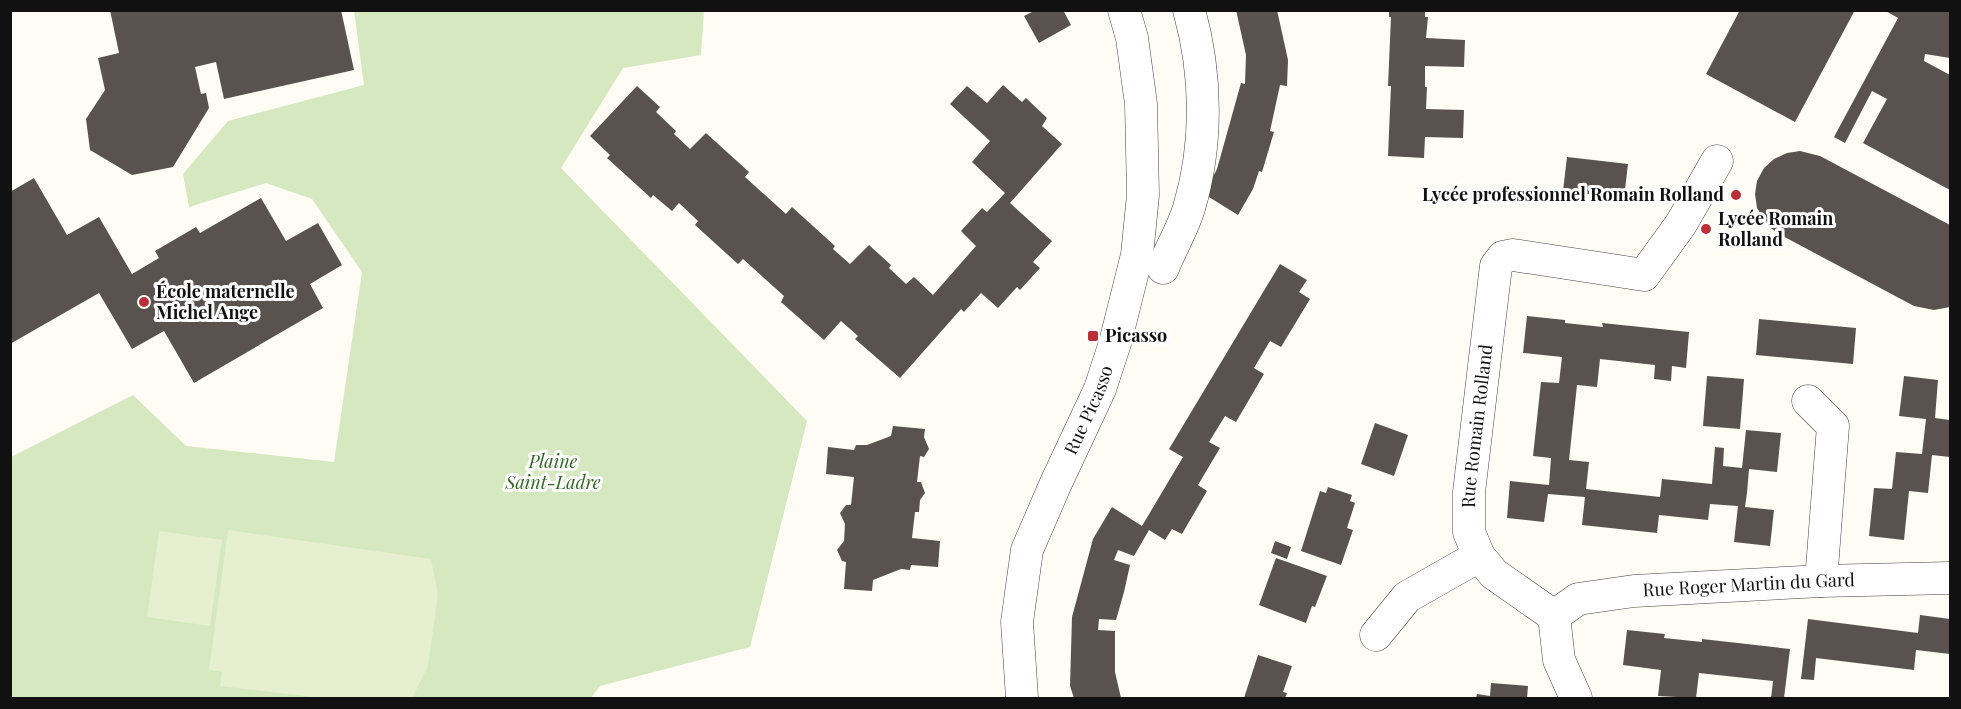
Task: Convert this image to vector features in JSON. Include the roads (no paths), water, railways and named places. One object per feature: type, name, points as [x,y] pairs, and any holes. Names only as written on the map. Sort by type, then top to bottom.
[{"type":"street","points":[[1128,24],[1148,10]]},
{"type":"street","points":[[1163,268],[1188,209],[1202,149],[1203,100],[1195,31],[1189,10]]},
{"type":"street","name":"Rue Picasso","points":[[1022,699],[1017,622],[1027,550],[1100,389],[1115,343],[1137,255],[1143,195],[1142,115],[1128,24]]},
{"type":"street","name":"Rue Romain Rolland","points":[[1554,616],[1494,574],[1479,556],[1469,532],[1469,492],[1496,266],[1503,257],[1512,255],[1644,275],[1681,224],[1717,160]]},
{"type":"street","points":[[1808,401],[1833,426],[1821,581]]},
{"type":"street","points":[[1376,635],[1407,597],[1479,556]]},
{"type":"street","name":"Rue Roger Martin du Gard","points":[[1554,616],[1578,599],[1634,591],[1821,581],[1950,578]]},
{"type":"street","points":[[1554,616],[1559,660],[1576,699]]},
{"type":"place","name":"Lycée professionnel Romain Rolland","points":[[1736,195]]},
{"type":"place","name":"Lycée Romain Rolland","points":[[1706,229]]},
{"type":"place","name":"École maternelle Michel Ange","points":[[144,302]]},
{"type":"place","name":"Picasso","points":[[1093,336]]},
{"type":"park label","name":"Plaine Saint-Ladre","points":[[553,472]]}]
